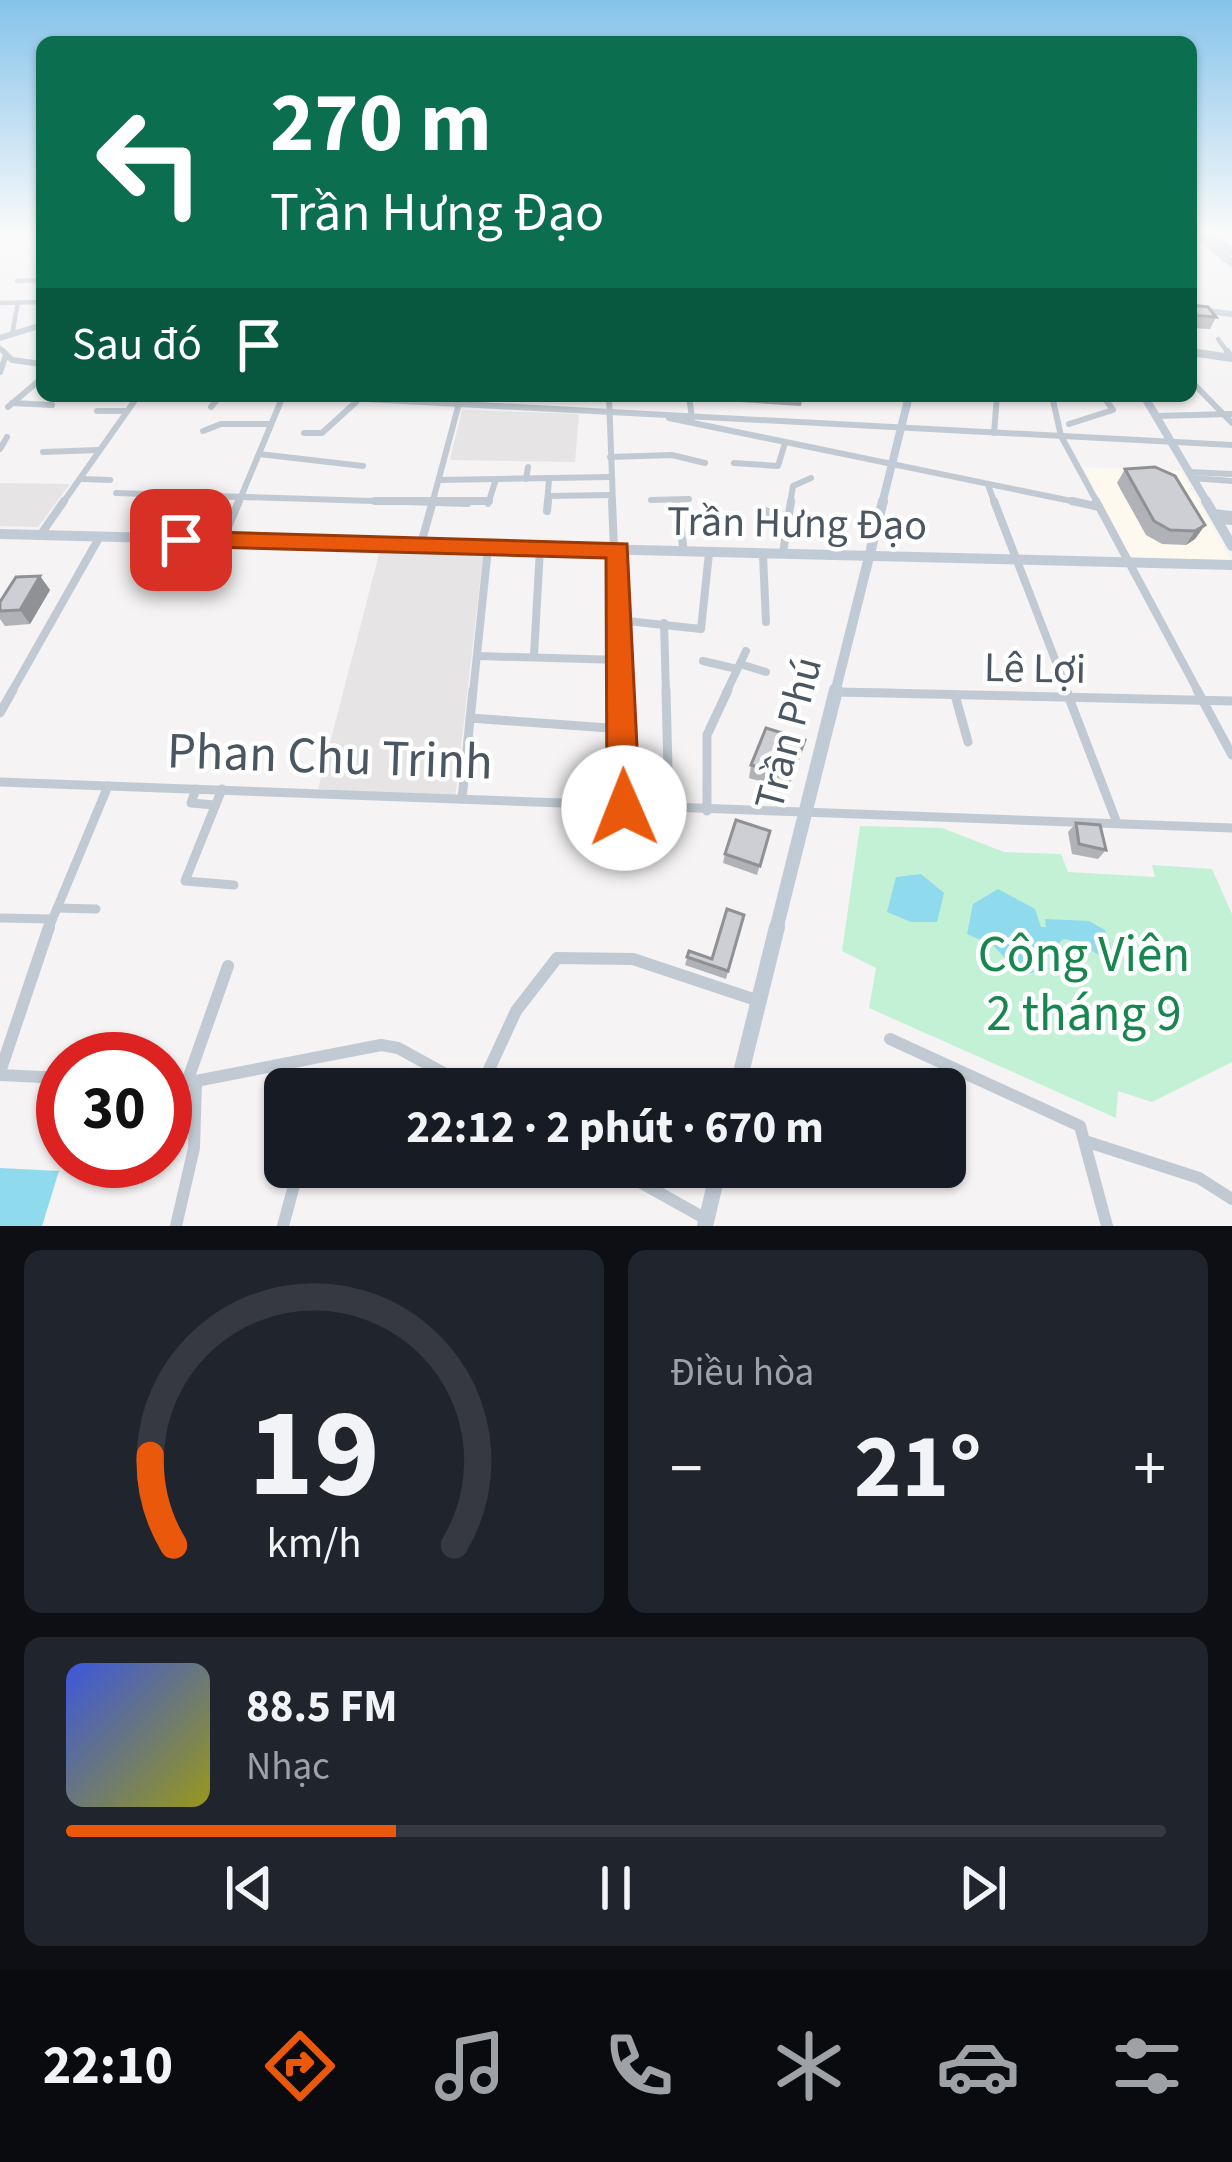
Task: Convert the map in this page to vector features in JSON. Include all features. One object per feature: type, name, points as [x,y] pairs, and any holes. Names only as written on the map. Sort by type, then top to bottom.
[{"type":"street","points":[[0,303],[36,300]]},
{"type":"street","points":[[12,334],[11,318],[19,302]]},
{"type":"street","points":[[1197,310],[1232,314]]},
{"type":"street","points":[[0,338],[36,328]]},
{"type":"street","points":[[1218,339],[1232,358]]},
{"type":"street","points":[[0,371],[3,351],[16,361],[36,363]]},
{"type":"street","points":[[1197,353],[1232,358]]},
{"type":"street","points":[[36,383],[10,405],[52,405]]},
{"type":"street","points":[[1197,388],[1232,423]]},
{"type":"street","points":[[40,536],[135,402]]},
{"type":"street","points":[[211,406],[215,402]]},
{"type":"street","points":[[222,540],[280,402]]},
{"type":"street","points":[[304,433],[322,434],[356,402]]},
{"type":"street","points":[[427,402],[1232,446]]},
{"type":"street","points":[[609,402],[624,808]]},
{"type":"street","points":[[690,402],[692,418]]},
{"type":"street","name":"Trần Phú","points":[[742,1068],[908,402]]},
{"type":"street","points":[[994,433],[997,402]]},
{"type":"street","points":[[1053,402],[1060,436],[1232,755]]},
{"type":"street","points":[[1069,424],[1113,410],[1107,402]]},
{"type":"street","points":[[1148,402],[1232,546]]},
{"type":"street","points":[[421,546],[458,406]]},
{"type":"street","points":[[98,411],[128,411]]},
{"type":"street","points":[[1156,416],[1232,414]]},
{"type":"street","points":[[668,417],[1099,507]]},
{"type":"street","points":[[203,431],[240,423],[271,424]]},
{"type":"street","points":[[225,431],[240,423]]},
{"type":"street","points":[[0,449],[7,437]]},
{"type":"street","points":[[734,463],[778,466],[785,443]]},
{"type":"street","points":[[43,452],[100,450]]},
{"type":"street","points":[[259,454],[363,466]]},
{"type":"street","points":[[610,457],[672,455],[705,463]]},
{"type":"street","points":[[526,479],[528,467]]},
{"type":"street","points":[[1190,475],[1232,478]]},
{"type":"street","points":[[439,480],[609,477]]},
{"type":"street","points":[[547,511],[549,478]]},
{"type":"street","points":[[783,555],[793,486],[812,478]]},
{"type":"street","points":[[80,479],[110,480]]},
{"type":"street","points":[[116,493],[490,505],[496,479]]},
{"type":"street","points":[[988,485],[1117,823]]},
{"type":"street","points":[[548,496],[610,495]]},
{"type":"street","points":[[651,500],[689,499]]},
{"type":"street","points":[[676,501],[684,552]]},
{"type":"street","points":[[760,510],[788,517]]},
{"type":"street","points":[[1215,517],[1232,518]]},
{"type":"street","name":"Trần Hưng Đạo","points":[[0,534],[1232,565]]},
{"type":"street","points":[[0,713],[98,538]]},
{"type":"street","points":[[462,799],[488,548]]},
{"type":"street","points":[[534,655],[540,549]]},
{"type":"street","points":[[618,620],[702,627],[709,553]]},
{"type":"street","points":[[763,555],[769,597],[766,622]]},
{"type":"street","points":[[664,623],[669,809]]},
{"type":"street","points":[[707,811],[707,736],[746,651]]},
{"type":"street","points":[[478,656],[621,660]]},
{"type":"street","points":[[703,661],[766,672]]},
{"type":"street","name":"Lê Lợi","points":[[836,692],[1232,701]]},
{"type":"street","points":[[955,695],[968,742]]},
{"type":"street","points":[[470,718],[622,729]]},
{"type":"street","name":"Phan Chu Trinh","points":[[0,782],[1232,828]]},
{"type":"street","points":[[36,1076],[0,1074],[54,914],[108,786]]},
{"type":"street","points":[[196,789],[191,803],[215,805]]},
{"type":"street","points":[[222,790],[185,881],[234,884]]},
{"type":"street","points":[[0,918],[96,909]]},
{"type":"street","points":[[488,1068],[516,1011],[557,958],[589,956],[680,970],[758,1000]]},
{"type":"street","points":[[192,1157],[192,1081],[228,966]]},
{"type":"street","points":[[890,1039],[1072,1120],[1086,1142],[1107,1226]]},
{"type":"street","points":[[192,1081],[381,1045],[398,1048],[437,1068]]},
{"type":"street","points":[[1086,1142],[1199,1178],[1232,1199]]},
{"type":"street","points":[[176,1226],[185,1188]]},
{"type":"street","points":[[283,1226],[293,1188]]},
{"type":"street","points":[[648,1188],[706,1223],[714,1188]]},
{"type":"shaded area","points":[[462,410],[579,414],[575,462],[450,460]]},
{"type":"shaded area","points":[[1083,467],[1181,471],[1232,561],[1129,559]]},
{"type":"shaded area","points":[[0,483],[70,484],[38,527],[0,526]]},
{"type":"shaded area","points":[[381,547],[484,548],[455,799],[318,789]]},
{"type":"green space","name":"Công Viên 2 tháng 9","points":[[860,826],[942,828],[1004,852],[1061,854],[1068,872],[1155,877],[1152,865],[1212,869],[1232,914],[1232,1062],[1152,1102],[1118,1091],[1116,1118],[869,1008],[876,968],[842,951]]},
{"type":"water","points":[[921,874],[944,893],[937,922],[911,922],[887,912],[896,877]]},
{"type":"water","points":[[998,889],[1035,909],[1041,927],[1046,927],[1045,919],[1089,921],[1105,930],[1115,959],[1063,939],[1032,973],[1019,974],[994,946],[967,934],[973,904]]},
{"type":"water","points":[[0,1168],[36,1170],[36,1188],[54,1188],[42,1226],[0,1226]]},
{"type":"building","points":[[1197,306],[1208,307],[1216,317],[1197,315]]},
{"type":"building","points":[[1155,467],[1175,476],[1205,525],[1195,531],[1170,530],[1154,521],[1125,469]]},
{"type":"building","points":[[40,576],[20,610],[0,611],[0,602],[16,577]]},
{"type":"building","points":[[766,728],[805,740],[791,777],[751,765]]},
{"type":"building","points":[[736,820],[770,831],[760,866],[725,854]]},
{"type":"building","points":[[1076,823],[1100,825],[1106,850],[1079,844]]},
{"type":"building","points":[[727,909],[744,915],[728,971],[687,957],[689,951],[712,959]]},
{"type":"route","points":[[181,540],[618,550],[624,808]]}]
